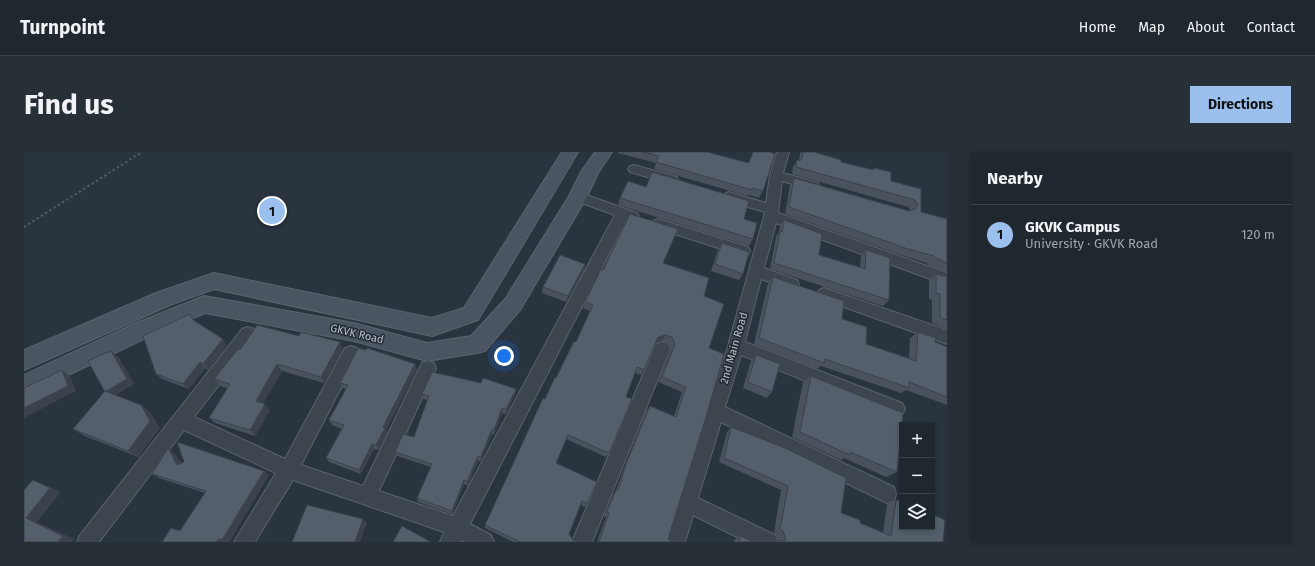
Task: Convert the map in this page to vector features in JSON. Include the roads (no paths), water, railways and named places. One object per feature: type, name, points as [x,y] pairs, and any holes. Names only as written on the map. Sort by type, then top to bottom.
[{"type":"main road","name":"GKVK Road","points":[[24,360],[163,299],[214,281],[432,327],[471,314],[570,152]]},
{"type":"main road","name":"GKVK Road","points":[[24,386],[142,330],[204,304],[354,332],[427,352],[477,344],[514,304],[578,197],[590,172],[604,152]]},
{"type":"street","name":"2nd Main Road","points":[[675,542],[736,346],[771,213],[776,175],[783,152]]},
{"type":"street","points":[[634,169],[687,185]]},
{"type":"street","points":[[776,175],[828,190]]},
{"type":"street","points":[[718,194],[947,279]]},
{"type":"street","points":[[578,197],[757,264],[810,290],[947,337]]},
{"type":"street","points":[[454,534],[623,213]]},
{"type":"street","points":[[87,542],[248,334]]},
{"type":"street","points":[[736,346],[896,408]]},
{"type":"street","points":[[582,542],[662,349]]},
{"type":"street","points":[[244,542],[289,470],[351,353]]},
{"type":"street","points":[[367,497],[428,368]]},
{"type":"street","points":[[715,411],[887,494]]},
{"type":"street","points":[[181,420],[289,470],[367,497],[454,534],[484,542]]},
{"type":"street","points":[[687,502],[768,542]]},
{"type":"place","name":"GKVK Campus","points":[[272,211]]}]
